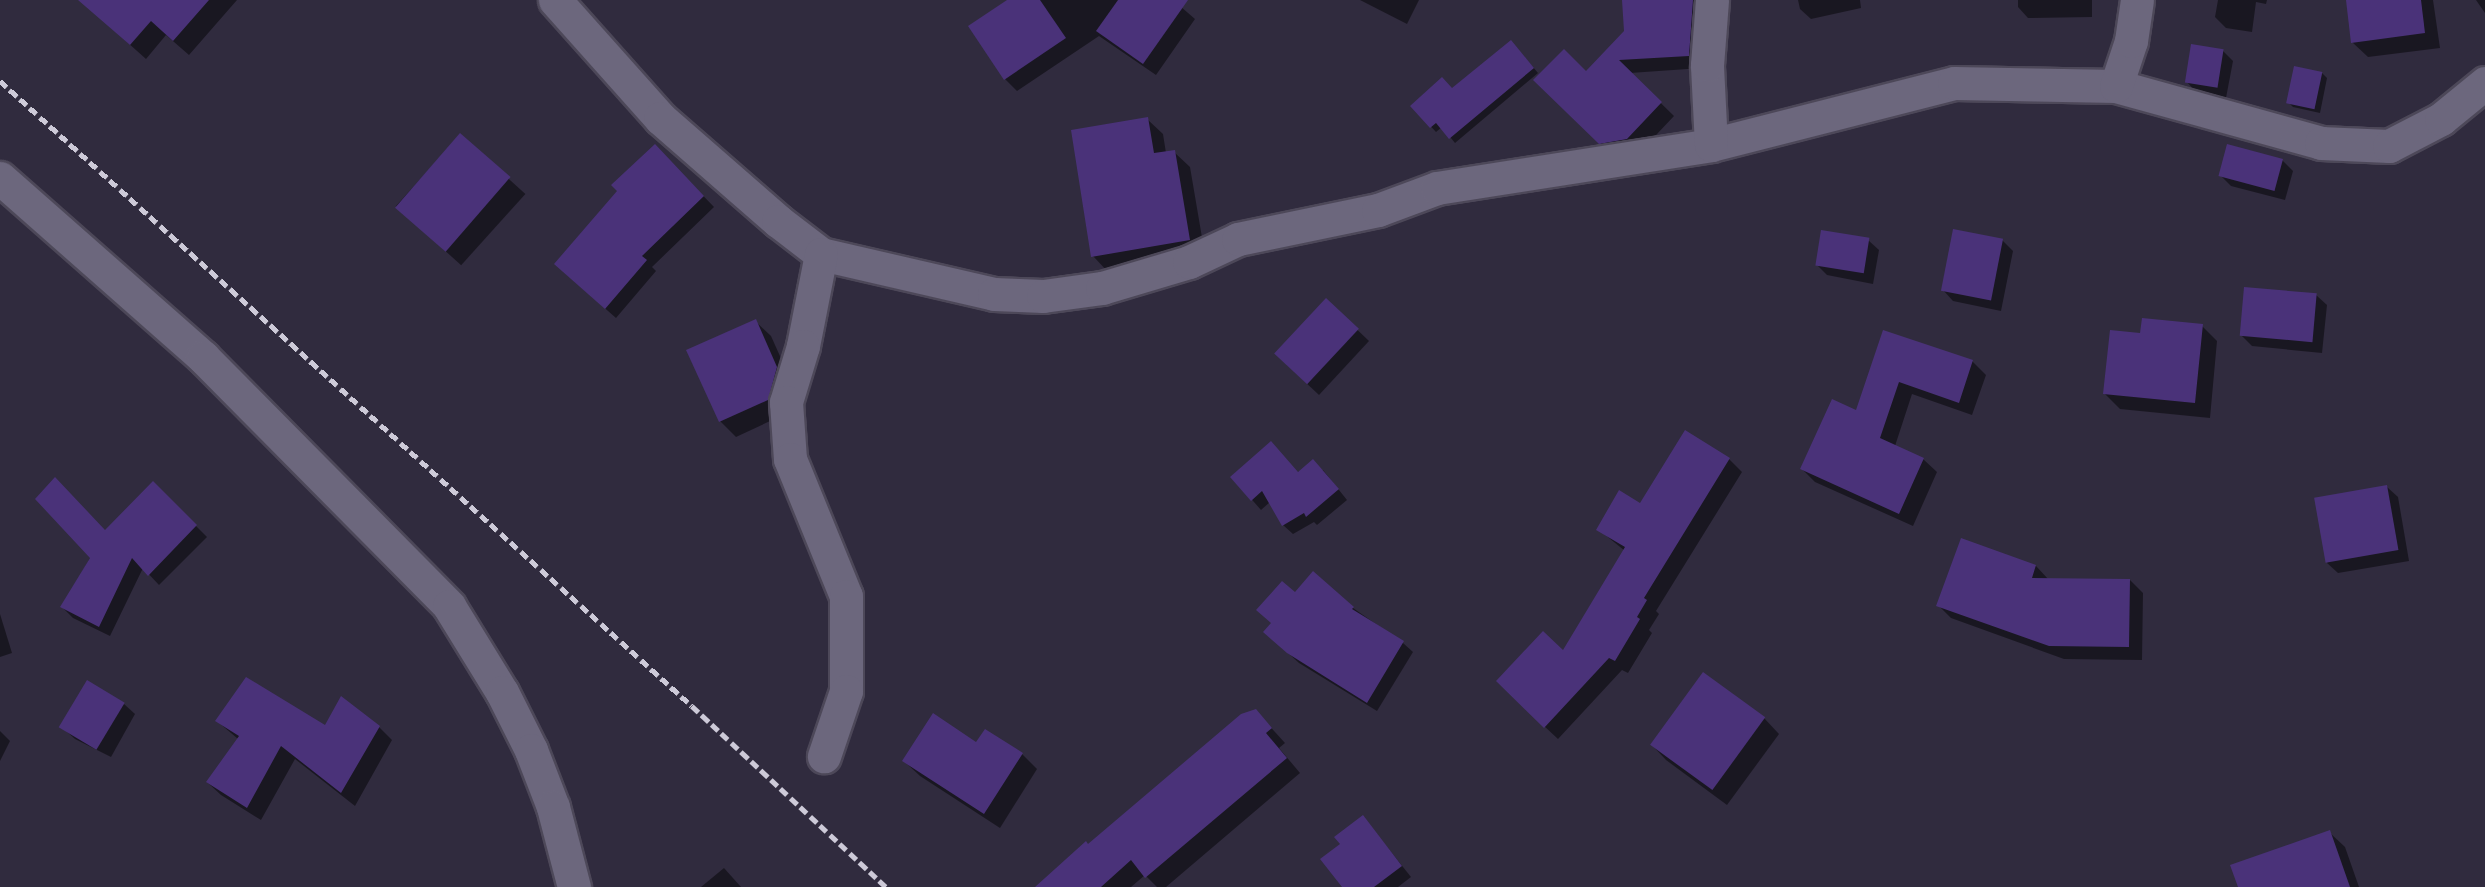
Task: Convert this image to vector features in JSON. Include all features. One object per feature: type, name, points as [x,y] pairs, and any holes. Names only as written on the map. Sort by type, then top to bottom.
[{"type":"street","points":[[555,0],[660,118],[778,221],[821,254],[994,294],[1042,297],[1102,288],[1189,262],[1238,239],[1378,210],[1437,189],[1711,145],[1954,83],[2116,86],[2321,143],[2389,146],[2441,118],[2485,83]]},
{"type":"street","points":[[1711,145],[1707,65],[1712,0]]},
{"type":"street","points":[[2116,86],[2131,41],[2137,0]]},
{"type":"street","points":[[0,178],[203,357],[448,606],[502,692],[531,750],[552,807],[574,887]]},
{"type":"street","points":[[821,254],[803,346],[786,402],[790,459],[846,596],[846,691],[825,756]]},
{"type":"building","points":[[78,0],[209,0],[173,41],[151,21],[130,45]]},
{"type":"building","points":[[1007,0],[1040,0],[1066,38],[1004,80],[968,26]]},
{"type":"building","points":[[1118,0],[1188,0],[1143,64],[1096,31]]},
{"type":"building","points":[[1622,0],[1693,0],[1689,56],[1619,60],[1662,102],[1627,139],[1599,144],[1533,80],[1564,49],[1586,71],[1624,31]]},
{"type":"building","points":[[2346,0],[2421,0],[2425,33],[2351,43]]},
{"type":"building","points":[[1511,40],[1534,68],[1449,139],[1436,123],[1430,128],[1410,106],[1442,77],[1452,88]]},
{"type":"building","points":[[2191,44],[2224,49],[2217,88],[2185,83]]},
{"type":"building","points":[[2294,66],[2322,72],[2314,109],[2286,103]]},
{"type":"building","points":[[1148,117],[1154,153],[1175,150],[1190,240],[1091,257],[1071,130]]},
{"type":"building","points":[[460,133],[511,177],[446,252],[395,208]]},
{"type":"building","points":[[655,144],[704,196],[642,256],[647,260],[605,309],[554,264],[617,191],[611,185]]},
{"type":"building","points":[[2227,144],[2283,159],[2274,191],[2218,176]]},
{"type":"building","points":[[1953,229],[2003,239],[1991,301],[1941,291]]},
{"type":"building","points":[[1821,230],[1869,238],[1864,273],[1815,266]]},
{"type":"building","points":[[2244,287],[2317,293],[2312,342],[2240,336]]},
{"type":"building","points":[[1326,298],[1359,329],[1307,384],[1274,354]]},
{"type":"building","points":[[2142,318],[2203,324],[2195,403],[2103,394],[2110,330],[2140,333]]},
{"type":"building","points":[[756,319],[777,367],[768,400],[719,422],[686,350]]},
{"type":"building","points":[[1883,330],[1973,360],[1959,403],[1899,382],[1880,438],[1924,458],[1899,514],[1800,469],[1832,399],[1856,410]]},
{"type":"building","points":[[1685,430],[1730,458],[1644,598],[1647,600],[1637,617],[1640,619],[1615,661],[1609,658],[1544,728],[1496,681],[1543,631],[1563,650],[1625,547],[1596,530],[1619,490],[1640,503]]},
{"type":"building","points":[[1271,441],[1298,472],[1313,459],[1339,489],[1306,517],[1304,513],[1282,526],[1262,491],[1251,501],[1230,477]]},
{"type":"building","points":[[55,477],[105,530],[153,481],[197,525],[148,576],[132,558],[99,627],[60,607],[90,558],[35,499]]},
{"type":"building","points":[[2387,485],[2398,550],[2326,563],[2314,498]]},
{"type":"building","points":[[1961,538],[2036,565],[2032,578],[2130,579],[2129,647],[2049,646],[1936,606]]},
{"type":"building","points":[[1313,571],[1354,607],[1352,609],[1404,641],[1367,703],[1287,653],[1263,632],[1271,623],[1256,610],[1282,581],[1295,592]]},
{"type":"building","points":[[1703,672],[1765,717],[1712,790],[1650,745]]},
{"type":"building","points":[[246,677],[325,725],[341,696],[380,726],[341,793],[281,746],[247,808],[206,782],[239,736],[215,721]]},
{"type":"building","points":[[87,680],[125,703],[96,750],[59,727]]},
{"type":"building","points":[[1256,709],[1272,728],[1266,733],[1287,758],[1145,878],[1131,860],[1101,887],[1035,887],[1086,841],[1088,844],[1241,714]]},
{"type":"building","points":[[933,713],[976,742],[985,729],[1023,753],[984,814],[902,761]]},
{"type":"building","points":[[1363,815],[1402,866],[1374,887],[1342,887],[1320,859],[1340,844],[1334,837]]},
{"type":"building","points":[[2330,830],[2350,887],[2238,887],[2230,865]]},
{"type":"railway","points":[[0,81],[692,706],[886,887]]}]
